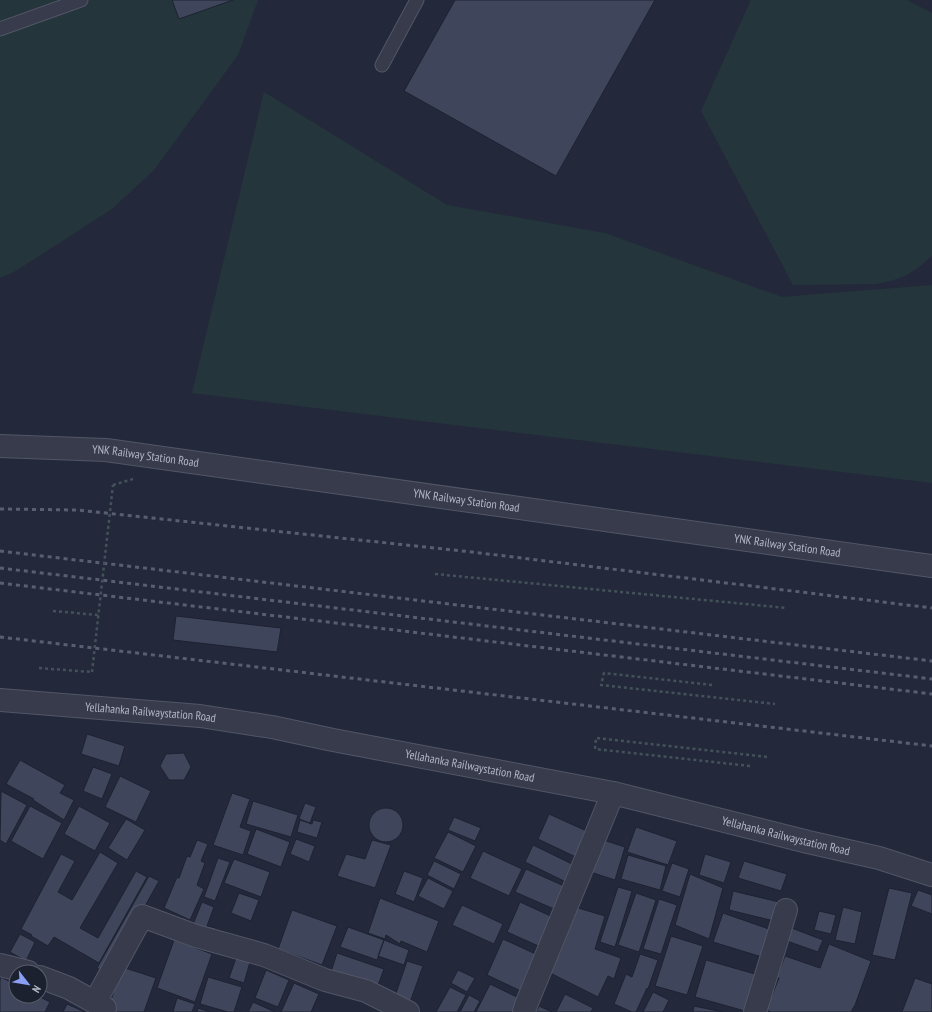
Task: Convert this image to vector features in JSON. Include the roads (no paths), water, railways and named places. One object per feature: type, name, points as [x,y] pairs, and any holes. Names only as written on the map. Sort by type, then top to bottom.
[{"type":"street","name":"YNK Railway Station Road","points":[[0,446],[106,450],[932,566]]},
{"type":"street","name":"Yellahanka Railwaystation Road","points":[[0,700],[200,716],[272,727],[614,793],[808,842],[879,858],[932,874]]},
{"type":"street","points":[[524,1012],[614,793]]},
{"type":"street","points":[[755,1012],[786,910]]},
{"type":"street","points":[[48,980],[69,988],[99,1007],[142,916],[196,936],[264,955],[324,980],[366,991],[408,1012]]},
{"type":"lane","points":[[0,29],[81,0]]},
{"type":"lane","points":[[382,65],[417,0]]},
{"type":"railway","points":[[0,509],[77,510],[472,552],[932,608]]},
{"type":"railway","points":[[0,551],[932,661]]},
{"type":"railway","points":[[0,568],[932,679]]},
{"type":"railway","points":[[0,583],[932,694]]},
{"type":"railway","points":[[0,637],[932,746]]}]
